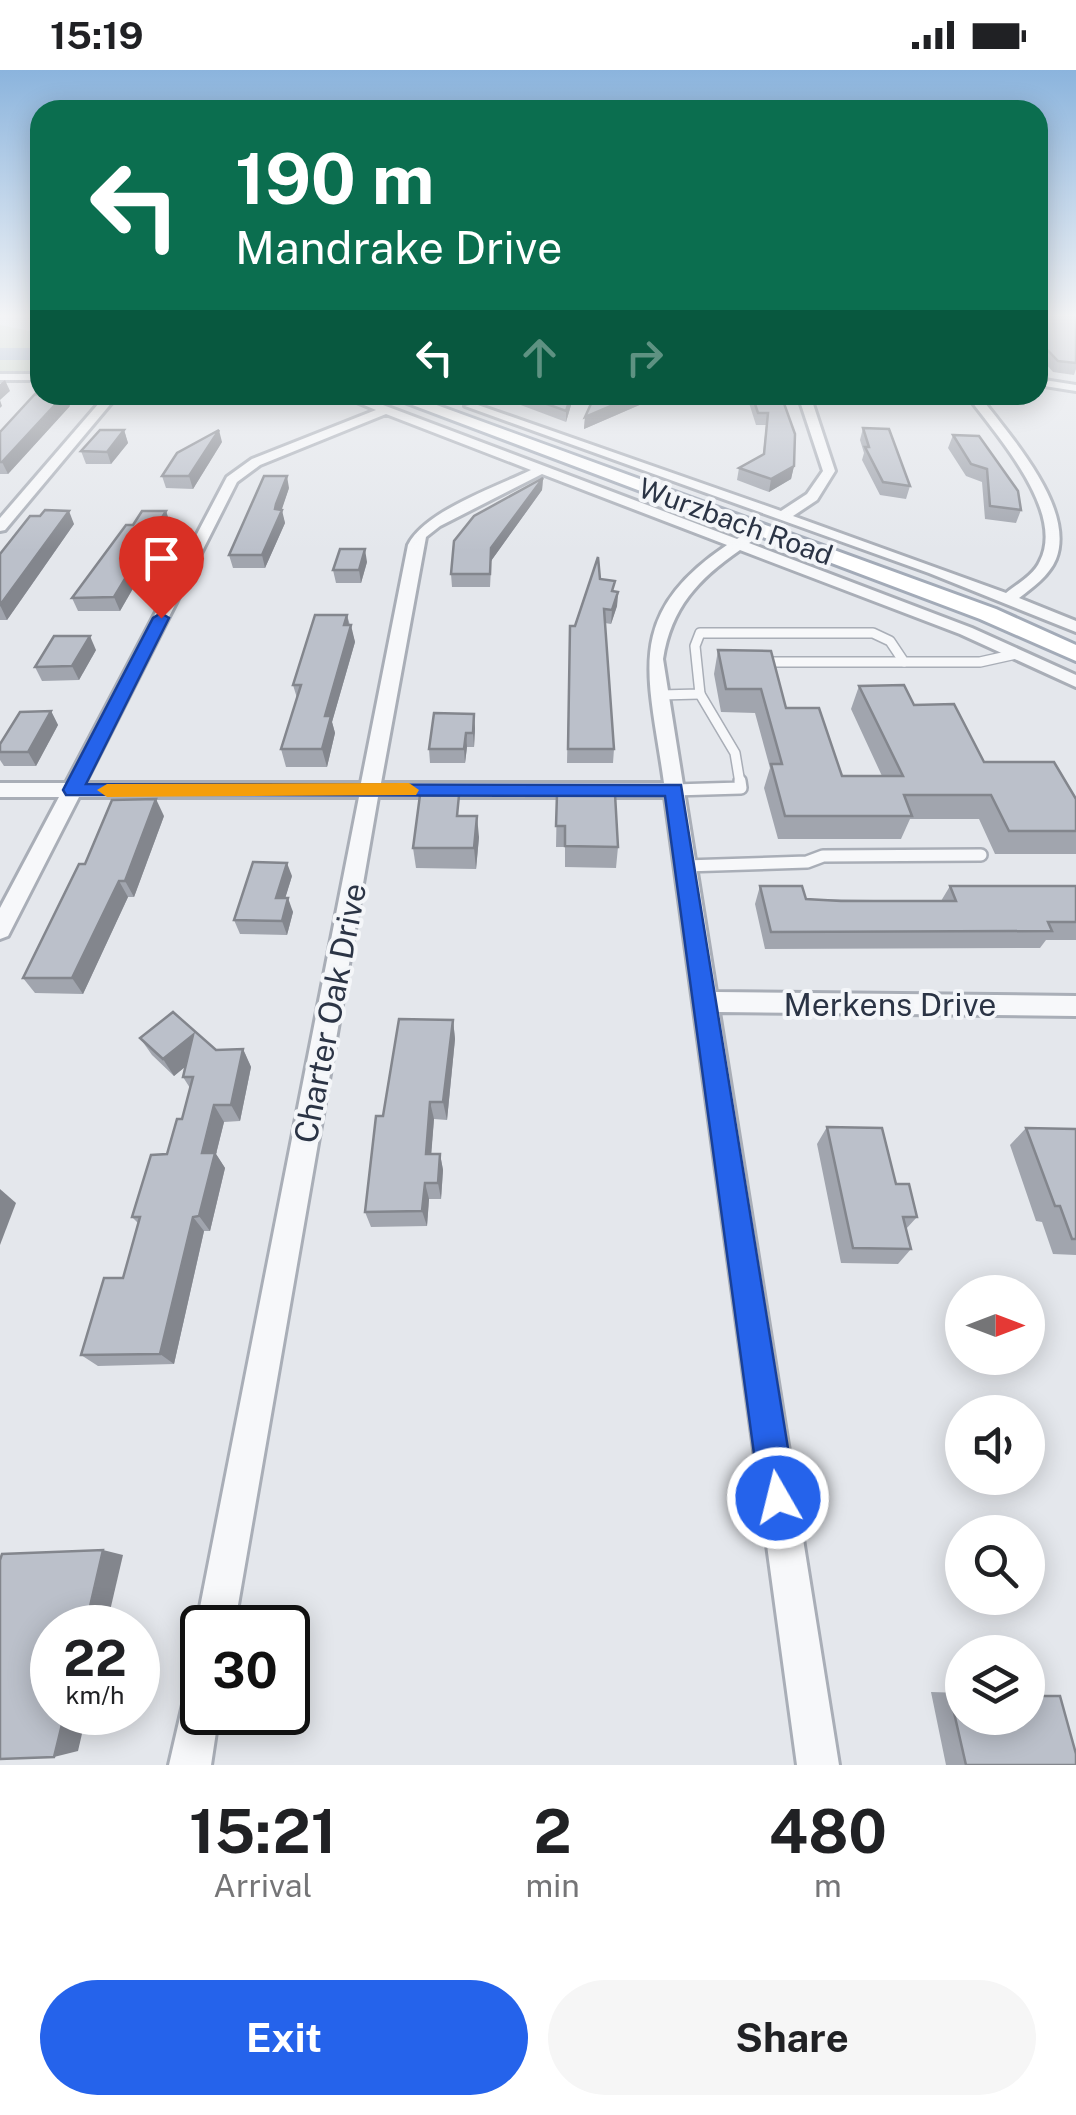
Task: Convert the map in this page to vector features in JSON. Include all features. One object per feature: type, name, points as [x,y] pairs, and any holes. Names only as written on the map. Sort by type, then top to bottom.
[{"type":"main road","name":"Wurzbach Road","points":[[403,405],[449,416],[988,614],[1076,654]]},
{"type":"street","points":[[0,527],[104,405]]},
{"type":"street","points":[[0,930],[232,480],[256,462],[383,405]]},
{"type":"street","points":[[397,405],[542,469],[1016,654],[1076,682]]},
{"type":"street","points":[[782,517],[812,497],[825,483],[829,471],[807,405]]},
{"type":"street","points":[[980,405],[1044,498],[1054,522],[1054,548],[1048,560],[1008,599]]},
{"type":"street","points":[[449,416],[471,406],[1076,626]]},
{"type":"street","name":"Charter Oak Drive","points":[[220,1605],[415,545],[420,535],[435,523],[542,469]]},
{"type":"street","points":[[760,530],[694,576],[670,605],[657,640],[660,694],[704,1002],[818,1765]]},
{"type":"street","points":[[0,790],[674,790]]},
{"type":"street","name":"Merkens Drive","points":[[704,1002],[1076,1006]]},
{"type":"street","points":[[190,1765],[195,1735]]},
{"type":"lane","points":[[674,790],[741,788],[735,753],[700,694],[695,646],[700,633],[873,633],[890,641],[904,662]]},
{"type":"lane","points":[[754,662],[980,662],[1016,654]]},
{"type":"lane","points":[[698,663],[717,662]]},
{"type":"lane","points":[[660,694],[700,694]]},
{"type":"lane","points":[[685,866],[807,862],[823,856],[982,856]]},
{"type":"building","points":[[30,399],[30,405],[55,405],[2,462],[0,432]]},
{"type":"building","points":[[590,405],[613,405],[585,417]]},
{"type":"building","points":[[755,405],[785,405],[795,434],[794,466],[771,479],[739,468],[764,454],[768,413],[758,413]]},
{"type":"building","points":[[863,428],[889,429],[910,486],[883,482],[865,447],[869,447]]},
{"type":"building","points":[[100,430],[124,430],[107,452],[81,451]]},
{"type":"building","points":[[219,430],[189,476],[162,476],[177,453]]},
{"type":"building","points":[[953,435],[979,436],[1018,491],[1021,510],[990,506],[987,469],[971,464]]},
{"type":"building","points":[[264,476],[287,476],[275,509],[282,510],[262,555],[229,555]]},
{"type":"building","points":[[543,478],[491,548],[490,574],[451,574],[454,541],[474,516]]},
{"type":"building","points":[[45,510],[69,511],[0,605],[0,554],[30,516],[40,516]]},
{"type":"building","points":[[142,511],[166,511],[114,597],[72,598],[126,525],[133,525]]},
{"type":"building","points":[[340,549],[365,549],[359,570],[333,570]]},
{"type":"building","points":[[598,557],[600,579],[615,581],[612,591],[618,592],[612,610],[604,609],[614,749],[568,749],[570,626],[575,626]]},
{"type":"building","points":[[315,615],[347,615],[344,625],[351,625],[325,716],[331,716],[322,749],[281,749],[301,685],[293,685]]},
{"type":"building","points":[[54,636],[90,636],[72,666],[35,667]]},
{"type":"building","points":[[718,650],[771,651],[786,708],[819,708],[842,776],[903,776],[859,686],[904,685],[914,705],[954,704],[984,762],[1054,762],[1076,799],[1076,831],[1009,831],[991,795],[904,795],[912,816],[785,816],[771,764],[782,764],[761,689],[726,689]]},
{"type":"building","points":[[51,711],[28,752],[0,752],[0,744],[20,712]]},
{"type":"building","points":[[434,713],[474,714],[473,733],[466,733],[464,749],[429,749]]},
{"type":"building","points":[[557,794],[615,794],[618,847],[565,846],[565,826],[556,826]]},
{"type":"building","points":[[420,795],[459,795],[457,816],[477,816],[474,848],[413,848]]},
{"type":"building","points":[[156,799],[125,881],[119,881],[72,978],[23,978],[79,864],[85,864],[112,800]]},
{"type":"building","points":[[253,862],[287,863],[276,898],[288,898],[282,921],[234,920]]},
{"type":"building","points":[[760,886],[802,886],[806,899],[956,901],[950,886],[1076,886],[1076,922],[1048,922],[1052,931],[771,932]]},
{"type":"building","points":[[173,1012],[216,1050],[243,1049],[231,1105],[214,1105],[202,1153],[215,1153],[199,1216],[193,1217],[160,1354],[81,1355],[104,1278],[123,1278],[140,1217],[132,1217],[151,1155],[167,1154],[177,1119],[182,1119],[193,1077],[183,1077],[193,1035],[163,1059],[140,1038]]},
{"type":"building","points":[[399,1019],[453,1020],[443,1102],[430,1102],[426,1154],[440,1154],[438,1183],[425,1183],[422,1211],[365,1212],[376,1116],[383,1116]]},
{"type":"building","points":[[827,1127],[882,1128],[896,1184],[909,1184],[917,1217],[903,1217],[911,1249],[853,1248]]},
{"type":"building","points":[[1026,1128],[1076,1129],[1076,1239],[1072,1239],[1060,1206],[1055,1206]]},
{"type":"building","points":[[103,1550],[90,1605],[30,1605],[30,1735],[59,1735],[54,1757],[0,1759],[2,1554]]},
{"type":"building","points":[[1045,1696],[1060,1696],[1076,1765],[966,1765],[959,1735],[1045,1735]]},
{"type":"slow traffic","points":[[107,790],[409,790]]},
{"type":"route","points":[[161,618],[73,790],[674,790],[778,1498]]}]
